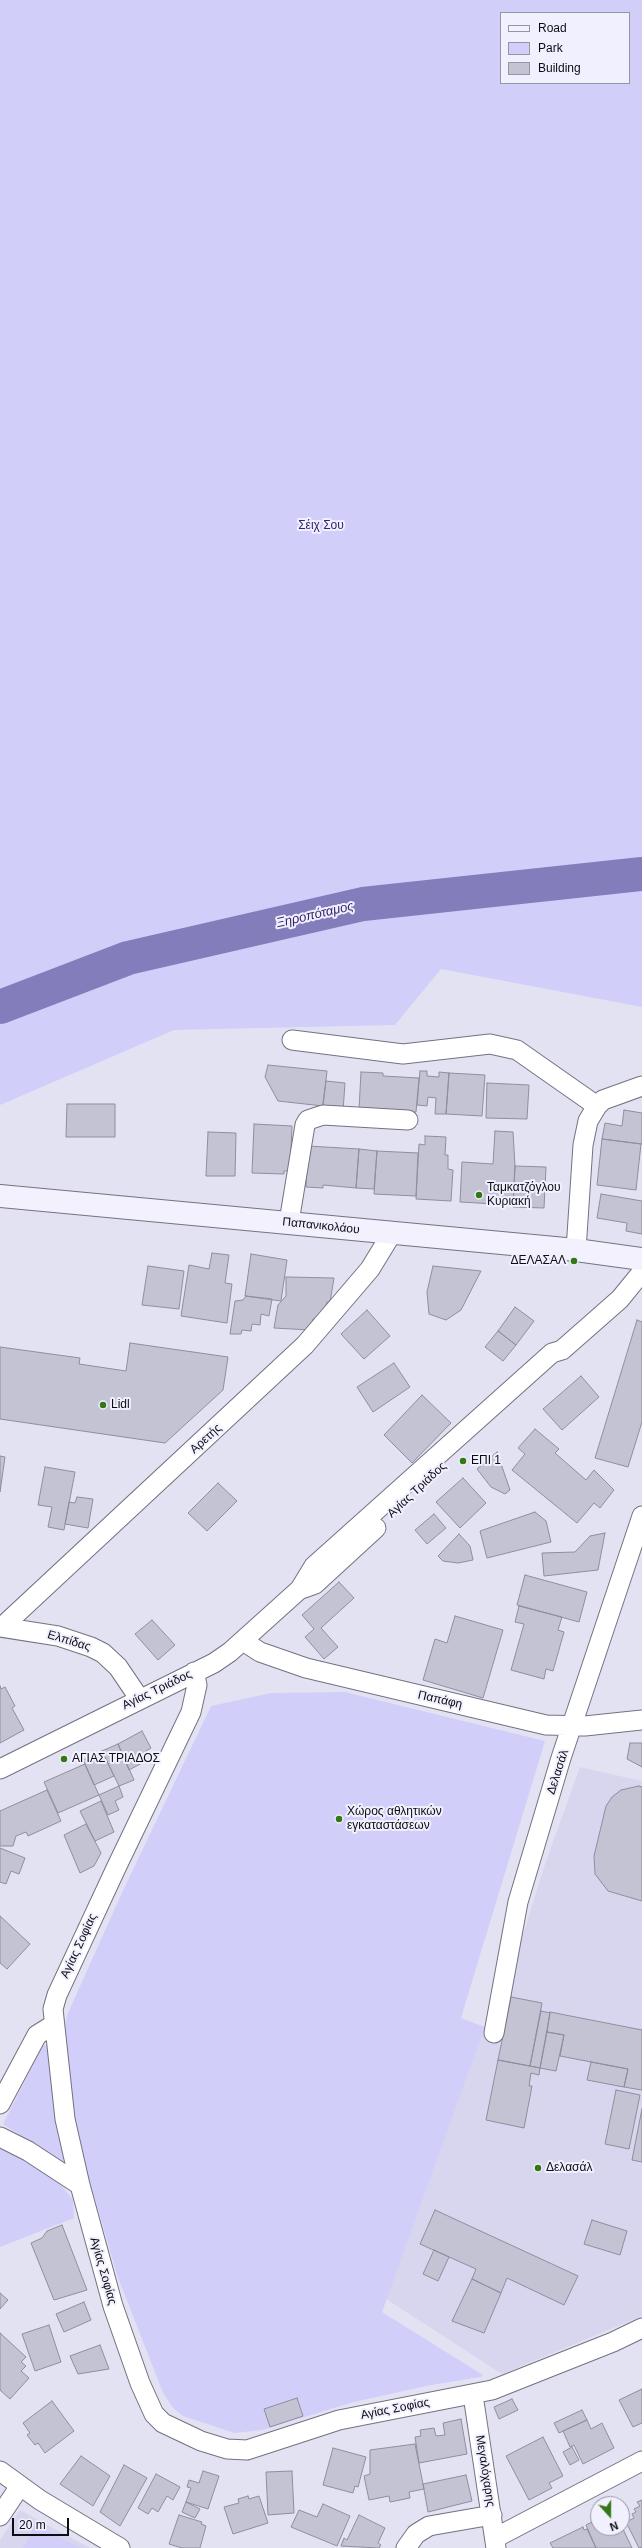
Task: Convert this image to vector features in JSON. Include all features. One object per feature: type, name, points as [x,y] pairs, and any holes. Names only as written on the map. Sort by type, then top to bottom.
[{"type":"main road","name":"Παπανικολάου","points":[[0,1196],[576,1250],[642,1259]]},
{"type":"street","points":[[292,1040],[403,1054],[490,1044],[517,1050],[597,1106]]},
{"type":"street","points":[[576,1250],[585,1133],[590,1117],[597,1106],[613,1095],[642,1086]]},
{"type":"street","points":[[289,1222],[305,1125],[308,1120],[323,1115],[408,1120]]},
{"type":"street","name":"Αρετής","points":[[1,1627],[305,1345],[370,1269],[392,1233]]},
{"type":"street","name":"Αγίας Τριάδος","points":[[0,1769],[139,1698],[214,1662],[243,1641],[300,1589],[320,1561],[552,1353],[562,1350],[620,1299],[642,1272]]},
{"type":"street","name":"Δελασάλ","points":[[494,2033],[518,1902],[573,1726],[642,1516]]},
{"type":"street","name":"Ελπίδας","points":[[1,1627],[58,1636],[91,1647],[103,1653],[118,1667],[139,1698]]},
{"type":"street","name":"Παπάφη","points":[[243,1641],[260,1652],[306,1668],[546,1725],[573,1726],[642,1720]]},
{"type":"street","name":"Αγίας Σοφίας","points":[[194,1672],[197,1685],[191,1712],[57,1995],[53,2009],[53,2025],[65,2118],[80,2185],[107,2286],[150,2409],[164,2423],[213,2445],[240,2451],[256,2448],[339,2420],[473,2394],[509,2384],[613,2342],[642,2328]]},
{"type":"street","points":[[0,2104],[37,2035],[53,2025]]},
{"type":"street","points":[[0,2137],[28,2150],[80,2185]]},
{"type":"street","name":"Αγίας Σοφίας","points":[[613,2342],[642,2334]]},
{"type":"street","name":"Μεγαλόχαρης","points":[[473,2394],[495,2543]]},
{"type":"street","points":[[495,2543],[642,2461]]},
{"type":"street","points":[[0,2471],[20,2486],[120,2548]]},
{"type":"street","points":[[0,2516],[20,2486]]},
{"type":"street","points":[[406,2548],[416,2534],[429,2526],[492,2515]]},
{"type":"shaded area","name":"Δελασάλ","points":[[580,1767],[642,1781],[642,2316],[502,2374],[386,2299],[485,2027],[500,2036],[511,1974],[544,1867]]},
{"type":"shaded area","points":[[20,2510],[90,2548],[0,2548],[0,2540]]},
{"type":"green space","name":"Σέιχ Σου","points":[[0,0],[642,0],[642,1007],[441,969],[395,1025],[174,1030],[0,1105]]},
{"type":"green space","points":[[345,1692],[545,1741],[461,2018],[485,2027],[382,2312],[483,2375],[481,2377],[431,2385],[354,2402],[262,2430],[234,2433],[183,2416],[173,2408],[163,2393],[117,2275],[81,2151],[76,2132],[65,2053],[65,2026],[68,2013],[120,1897],[211,1706],[271,1693]]},
{"type":"green space","points":[[43,2045],[49,2046],[66,2162],[60,2162],[3,2124]]},
{"type":"green space","points":[[0,2146],[54,2176],[73,2200],[74,2218],[0,2247]]},
{"type":"green space","points":[[36,2524],[80,2548],[23,2548]]},
{"type":"building","points":[[268,1065],[327,1071],[323,1106],[278,1101],[265,1077]]},
{"type":"building","points":[[420,1071],[427,1071],[427,1076],[439,1077],[439,1072],[449,1073],[446,1114],[435,1114],[436,1098],[428,1097],[427,1106],[417,1105]]},
{"type":"building","points":[[361,1072],[383,1073],[383,1076],[419,1078],[416,1112],[359,1110]]},
{"type":"building","points":[[449,1073],[485,1075],[482,1116],[446,1114]]},
{"type":"building","points":[[326,1081],[345,1083],[343,1111],[322,1110]]},
{"type":"building","points":[[487,1083],[529,1085],[527,1119],[486,1118]]},
{"type":"building","points":[[67,1104],[115,1104],[115,1137],[66,1137]]},
{"type":"building","points":[[624,1110],[642,1113],[642,1144],[602,1139],[605,1123],[622,1126]]},
{"type":"building","points":[[254,1124],[292,1126],[291,1150],[294,1150],[291,1171],[284,1171],[284,1174],[252,1173]]},
{"type":"building","points":[[495,1131],[513,1132],[515,1166],[513,1205],[460,1202],[462,1162],[493,1164]]},
{"type":"building","points":[[208,1132],[236,1133],[235,1176],[206,1176]]},
{"type":"building","points":[[425,1136],[446,1137],[445,1155],[448,1155],[448,1169],[453,1170],[451,1201],[416,1199],[419,1144],[425,1145]]},
{"type":"building","points":[[602,1139],[641,1144],[636,1190],[597,1185]]},
{"type":"building","points":[[308,1146],[359,1149],[356,1188],[323,1185],[323,1188],[306,1187]]},
{"type":"building","points":[[359,1149],[377,1151],[374,1189],[356,1188]]},
{"type":"building","points":[[377,1151],[418,1153],[416,1196],[374,1194]]},
{"type":"building","points":[[515,1166],[546,1167],[544,1208],[513,1207]]},
{"type":"building","points":[[601,1194],[642,1201],[642,1234],[626,1231],[627,1223],[597,1218]]},
{"type":"building","points":[[212,1253],[229,1255],[225,1283],[232,1284],[227,1323],[181,1316],[189,1265],[209,1269]]},
{"type":"building","points":[[251,1254],[287,1260],[281,1301],[245,1296]]},
{"type":"building","points":[[148,1266],[184,1271],[179,1309],[142,1305]]},
{"type":"building","points":[[433,1266],[481,1271],[461,1310],[446,1320],[429,1314],[427,1292]]},
{"type":"building","points":[[286,1277],[334,1278],[330,1302],[327,1302],[322,1320],[313,1319],[310,1330],[274,1328],[278,1305],[286,1296]]},
{"type":"building","points":[[246,1296],[272,1299],[269,1316],[261,1314],[260,1325],[252,1324],[251,1331],[242,1330],[241,1334],[230,1334],[235,1301],[243,1300]]},
{"type":"building","points":[[515,1307],[534,1321],[516,1345],[498,1331]]},
{"type":"building","points":[[367,1310],[390,1336],[364,1359],[341,1334]]},
{"type":"building","points":[[637,1320],[642,1322],[642,1422],[628,1467],[595,1458]]},
{"type":"building","points":[[498,1331],[516,1345],[503,1361],[485,1347]]},
{"type":"building","name":"Lidl","points":[[130,1343],[228,1357],[223,1390],[165,1443],[0,1419],[0,1347],[80,1358],[79,1364],[126,1371]]},
{"type":"building","points":[[394,1363],[410,1387],[373,1412],[357,1387]]},
{"type":"building","points":[[581,1376],[599,1397],[562,1430],[543,1409]]},
{"type":"building","points":[[422,1395],[451,1423],[412,1463],[384,1435]]},
{"type":"building","points":[[535,1429],[559,1449],[555,1453],[586,1480],[594,1470],[614,1490],[600,1508],[594,1503],[577,1523],[512,1470],[525,1454],[518,1448]]},
{"type":"building","points":[[497,1452],[510,1490],[505,1494],[491,1487],[477,1469]]},
{"type":"building","points":[[0,1456],[5,1457],[0,1492]]},
{"type":"building","points":[[45,1467],[75,1472],[64,1530],[48,1527],[52,1507],[38,1505]]},
{"type":"building","points":[[463,1478],[486,1503],[460,1528],[436,1502]]},
{"type":"building","points":[[218,1483],[237,1501],[207,1531],[188,1513]]},
{"type":"building","points":[[77,1497],[93,1499],[88,1528],[65,1524],[69,1502],[75,1503]]},
{"type":"building","points":[[535,1512],[546,1521],[551,1542],[487,1558],[480,1531]]},
{"type":"building","points":[[434,1514],[446,1528],[427,1544],[415,1530]]},
{"type":"building","points":[[605,1533],[598,1570],[544,1576],[542,1553],[575,1552],[590,1536]]},
{"type":"building","points":[[459,1534],[470,1546],[473,1560],[458,1563],[443,1561],[438,1556]]},
{"type":"building","points":[[525,1575],[587,1592],[579,1622],[517,1605]]},
{"type":"building","points":[[339,1582],[354,1598],[321,1628],[338,1647],[324,1659],[305,1637],[314,1629],[302,1615]]},
{"type":"building","points":[[519,1606],[562,1617],[558,1630],[564,1632],[553,1671],[546,1669],[544,1679],[511,1670],[524,1624],[515,1622]]},
{"type":"building","points":[[455,1616],[503,1630],[483,1698],[423,1680],[435,1639],[447,1643]]},
{"type":"building","points":[[152,1620],[175,1645],[158,1660],[135,1634]]},
{"type":"building","points":[[0,1686],[1,1689],[5,1687],[15,1706],[12,1708],[24,1730],[0,1743]]},
{"type":"building","points":[[142,1731],[151,1748],[146,1751],[146,1757],[142,1763],[129,1770],[118,1744]]},
{"type":"building","points":[[630,1743],[642,1743],[642,1767],[627,1759]]},
{"type":"building","points":[[118,1744],[134,1780],[119,1786],[102,1751]]},
{"type":"building","points":[[102,1751],[114,1776],[94,1785],[83,1760]]},
{"type":"building","points":[[85,1764],[99,1795],[58,1813],[44,1782]]},
{"type":"building","points":[[119,1786],[123,1797],[115,1801],[119,1810],[108,1815],[99,1795]]},
{"type":"building","points":[[639,1786],[642,1787],[642,1901],[608,1891],[595,1874],[594,1856],[606,1806],[612,1797],[621,1790]]},
{"type":"building","points":[[47,1790],[61,1821],[28,1836],[26,1832],[16,1836],[13,1846],[0,1846],[0,1811]]},
{"type":"building","points":[[101,1801],[114,1832],[95,1841],[80,1811]]},
{"type":"building","points":[[86,1824],[101,1853],[94,1866],[80,1873],[64,1835]]},
{"type":"building","points":[[0,1848],[25,1858],[19,1874],[11,1871],[6,1884],[0,1882]]},
{"type":"building","points":[[0,1916],[30,1944],[7,1969],[0,1963]]},
{"type":"building","points":[[511,1997],[542,2003],[530,2066],[498,2060]]},
{"type":"building","points":[[541,2011],[550,2013],[540,2068],[530,2066]]},
{"type":"building","points":[[550,2012],[642,2030],[642,2090],[624,2087],[628,2069],[560,2056],[564,2035],[547,2032]]},
{"type":"building","points":[[547,2032],[564,2035],[556,2071],[540,2068]]},
{"type":"building","points":[[498,2060],[540,2068],[539,2075],[531,2073],[529,2086],[532,2086],[524,2128],[486,2120]]},
{"type":"building","points":[[591,2062],[628,2069],[624,2087],[587,2080]]},
{"type":"building","points":[[616,2090],[640,2095],[629,2149],[605,2144]]},
{"type":"building","points":[[642,2109],[642,2162],[632,2160]]},
{"type":"building","points":[[435,2210],[578,2276],[564,2305],[507,2278],[501,2293],[472,2279],[476,2269],[420,2244]]},
{"type":"building","points":[[592,2220],[627,2231],[620,2255],[584,2244]]},
{"type":"building","points":[[62,2225],[87,2290],[54,2300],[31,2243],[42,2238],[47,2231]]},
{"type":"building","points":[[434,2250],[449,2257],[438,2281],[423,2274]]},
{"type":"building","points":[[472,2279],[501,2293],[484,2333],[452,2321]]},
{"type":"building","points":[[0,2293],[8,2300],[0,2309]]},
{"type":"building","points":[[84,2302],[91,2320],[64,2332],[56,2314]]},
{"type":"building","points":[[49,2325],[61,2362],[35,2371],[22,2334]]},
{"type":"building","points":[[0,2333],[26,2357],[21,2362],[26,2366],[21,2371],[29,2378],[10,2399],[0,2390]]},
{"type":"building","points":[[100,2345],[109,2369],[78,2374],[70,2356]]},
{"type":"building","points":[[642,2389],[642,2423],[633,2427],[619,2400]]},
{"type":"building","points":[[297,2398],[303,2416],[270,2427],[264,2409]]},
{"type":"building","points":[[512,2399],[518,2410],[499,2419],[494,2407]]},
{"type":"building","points":[[52,2401],[74,2431],[45,2453],[38,2443],[35,2445],[27,2435],[30,2433],[23,2423]]},
{"type":"building","points":[[582,2410],[587,2420],[559,2433],[554,2423]]},
{"type":"building","points":[[461,2419],[467,2454],[419,2463],[415,2437],[421,2436],[420,2430],[434,2428],[436,2436],[445,2435],[443,2423]]},
{"type":"building","points":[[587,2420],[591,2429],[602,2423],[614,2448],[583,2464],[574,2445],[570,2447],[563,2431]]},
{"type":"building","points":[[543,2437],[563,2476],[549,2483],[552,2488],[529,2500],[506,2456]]},
{"type":"building","points":[[415,2444],[424,2489],[409,2492],[410,2498],[390,2502],[389,2496],[369,2500],[364,2476],[370,2474],[370,2450]]},
{"type":"building","points":[[572,2447],[579,2460],[570,2465],[563,2452]]},
{"type":"building","points":[[333,2448],[366,2457],[358,2487],[355,2486],[353,2493],[323,2485]]},
{"type":"building","points":[[81,2456],[110,2476],[93,2506],[60,2484]]},
{"type":"building","points":[[124,2465],[147,2478],[120,2526],[100,2512]]},
{"type":"building","points":[[203,2471],[219,2476],[208,2509],[186,2502],[191,2488],[187,2487],[189,2480],[199,2483]]},
{"type":"building","points":[[292,2471],[294,2513],[268,2515],[266,2472]]},
{"type":"building","points":[[156,2474],[180,2487],[173,2500],[167,2496],[158,2512],[152,2508],[148,2514],[138,2508]]},
{"type":"building","points":[[466,2475],[472,2501],[428,2512],[423,2484]]},
{"type":"building","points":[[248,2496],[249,2499],[259,2496],[268,2523],[233,2534],[224,2507],[239,2503],[238,2499]]},
{"type":"building","points":[[642,2500],[642,2547],[639,2548],[630,2530],[630,2520],[634,2518],[632,2514],[636,2512],[634,2509],[640,2506],[637,2502]]},
{"type":"building","points":[[186,2502],[200,2509],[195,2518],[182,2512]]},
{"type":"building","points":[[323,2504],[350,2516],[337,2546],[291,2527],[299,2510],[317,2517]]},
{"type":"building","points":[[179,2515],[202,2522],[201,2524],[206,2526],[200,2548],[182,2548],[169,2544]]},
{"type":"building","points":[[359,2515],[385,2528],[378,2543],[381,2545],[379,2548],[341,2546],[344,2538],[347,2540]]},
{"type":"building","points":[[590,2523],[590,2534],[586,2525]]},
{"type":"building","points":[[583,2527],[584,2530],[587,2529],[596,2548],[553,2548],[550,2543]]},
{"type":"building","points":[[591,2536],[626,2536],[632,2548],[596,2548]]},
{"type":"waterway","name":"Ξηροπόταμος","points":[[0,1007],[128,958],[363,904],[642,874]]},
{"type":"place","name":"Ταμκατζόγλου Κυριακή","points":[[479,1195]]},
{"type":"place","name":"ΔΕΛΑΣΑΛ","points":[[574,1261]]},
{"type":"place","name":"Lidl","points":[[103,1405]]},
{"type":"place","name":"ΕΠΙ 1","points":[[463,1461]]},
{"type":"place","name":"ΑΓΙΑΣ ΤΡΙΑΔΟΣ","points":[[64,1759]]},
{"type":"place","name":"Χώρος αθλητικών εγκαταστάσεων","points":[[339,1819]]},
{"type":"place","name":"Δελασάλ","points":[[538,2168]]}]
